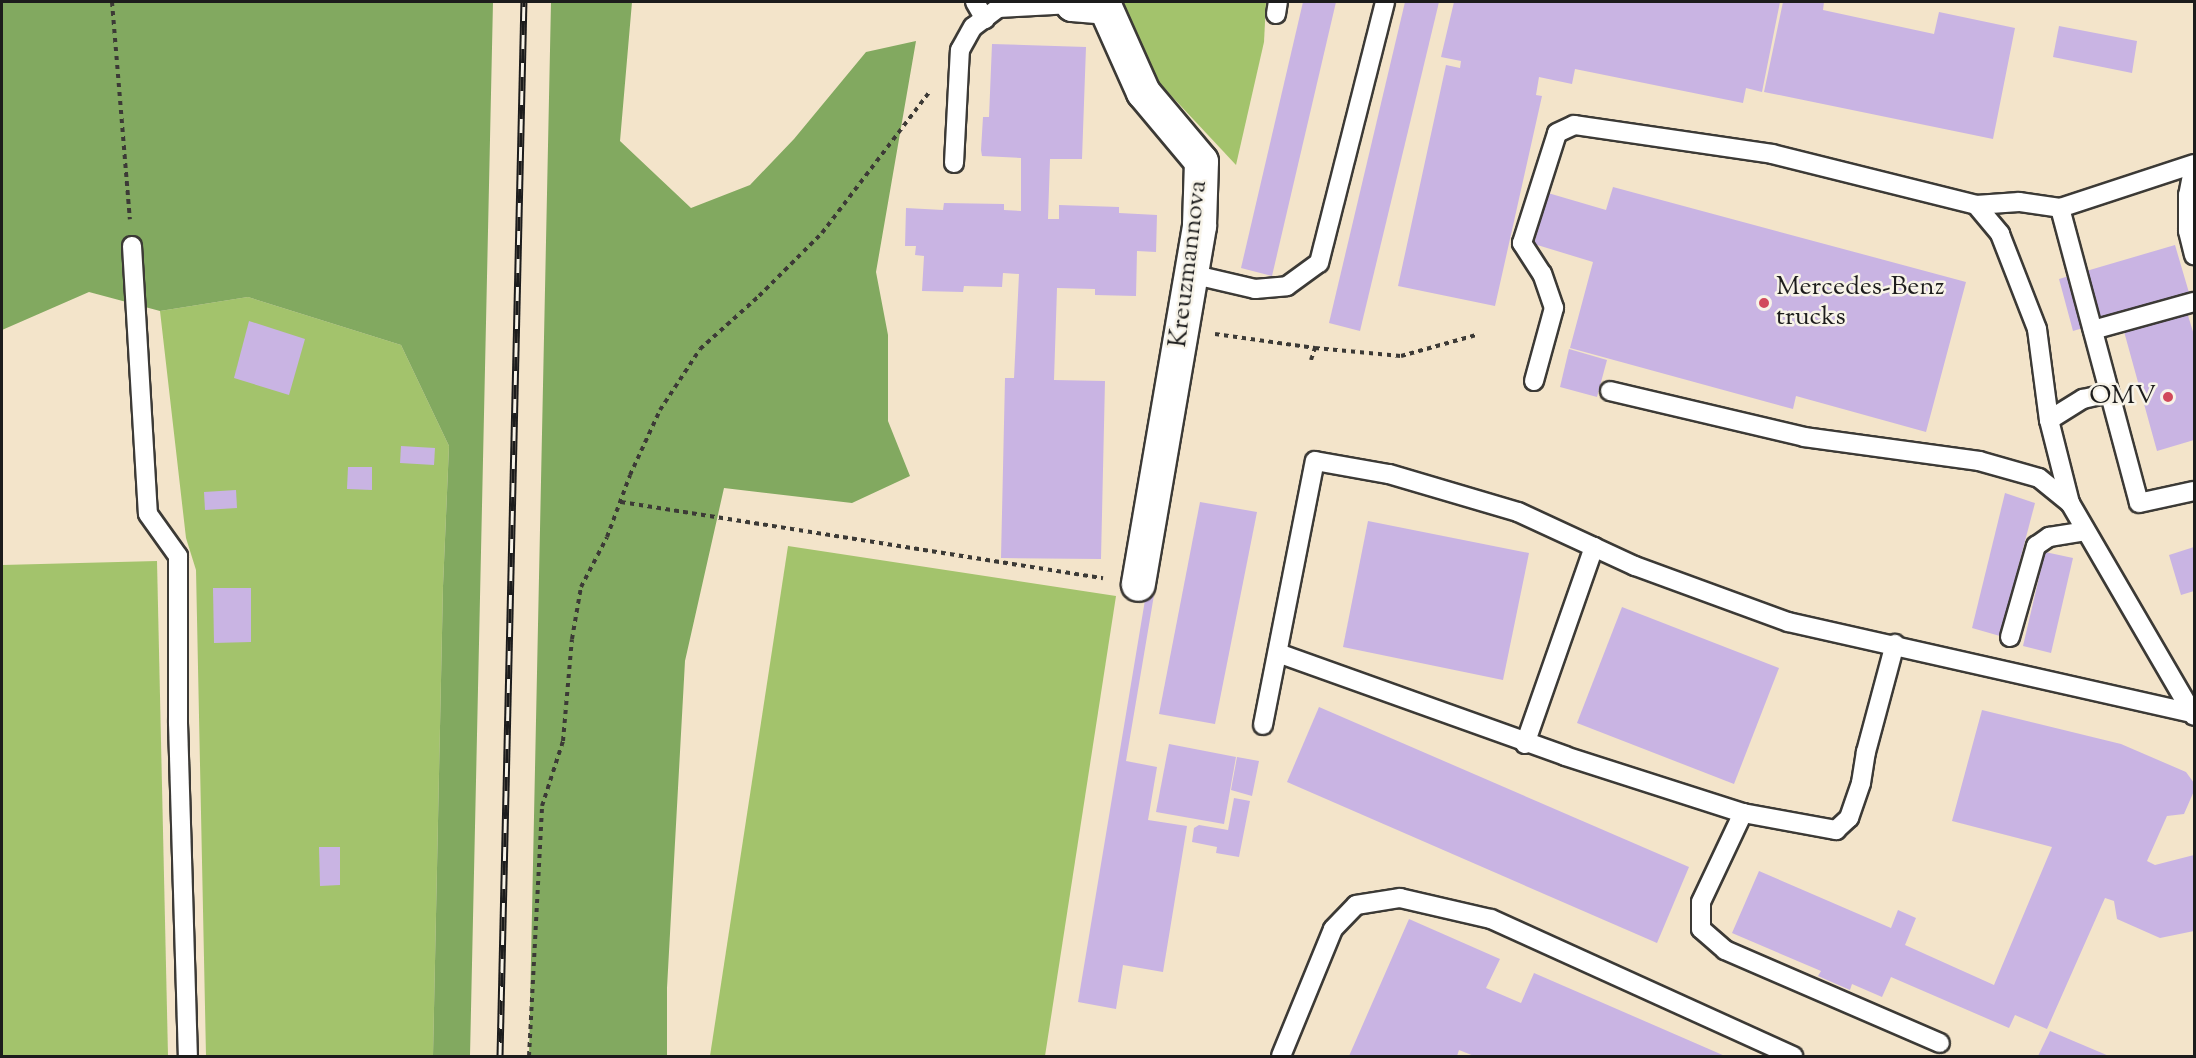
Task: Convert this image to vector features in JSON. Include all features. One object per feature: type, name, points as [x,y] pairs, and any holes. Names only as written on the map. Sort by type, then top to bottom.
[{"type":"street","name":"Kreuzmannova","points":[[1072,3],[1105,7],[1143,92],[1201,161],[1199,226],[1138,584]]},
{"type":"lane","points":[[975,2],[985,19]]},
{"type":"lane","points":[[1191,274],[1255,289],[1287,286],[1319,263],[1385,2]]},
{"type":"lane","points":[[954,163],[960,50],[973,27],[998,8],[1072,3]]},
{"type":"lane","points":[[1534,381],[1554,308],[1542,274],[1522,243],[1557,133],[1574,124],[1772,154],[1976,205],[2019,202],[2060,208],[2194,165],[2188,207],[2188,231],[2194,255]]},
{"type":"lane","points":[[1976,205],[2000,234],[2037,329],[2049,420],[2070,503],[2194,715]]},
{"type":"lane","points":[[2060,208],[2139,503],[2194,491]]},
{"type":"lane","points":[[132,246],[148,514],[178,556],[178,723],[188,1056]]},
{"type":"lane","points":[[2093,330],[2194,302]]},
{"type":"lane","points":[[1610,391],[1804,437],[1979,461],[2039,478],[2070,503]]},
{"type":"lane","points":[[2049,420],[2083,399],[2109,393]]},
{"type":"lane","points":[[1263,725],[1314,461],[1389,474],[1507,509],[1635,566],[1788,622],[1895,644],[2194,715]]},
{"type":"lane","points":[[2010,637],[2036,546],[2049,537],[2086,531]]},
{"type":"lane","points":[[1525,744],[1594,548]]},
{"type":"lane","points":[[1278,653],[1525,744],[1743,813],[1836,830],[1849,818],[1861,783],[1866,752],[1895,644]]},
{"type":"lane","points":[[1743,813],[1701,902],[1701,929],[1725,950],[1940,1043]]},
{"type":"lane","points":[[1281,1056],[1333,929],[1356,905],[1400,898],[1491,920],[1793,1056]]},
{"type":"path","points":[[112,2],[132,246]]},
{"type":"path","points":[[529,1056],[542,806],[562,741],[572,639],[581,586],[607,537],[630,475],[660,410],[700,349],[759,296],[822,233],[869,174],[960,50]]},
{"type":"path","points":[[1182,329],[1315,348],[1401,356],[1476,335]]},
{"type":"path","points":[[1311,360],[1315,348]]},
{"type":"path","points":[[621,502],[1138,584]]},
{"type":"green space","points":[[2,2],[493,2],[470,1056],[433,1056],[443,586],[449,446],[401,345],[248,297],[160,311],[89,292],[2,330]]},
{"type":"green space","points":[[551,2],[632,2],[620,141],[691,208],[750,185],[794,139],[866,52],[916,41],[876,272],[888,335],[888,421],[910,476],[852,503],[724,488],[685,661],[667,988],[667,1056],[529,1056]]},
{"type":"green space","points":[[1111,2],[1266,2],[1264,42],[1236,165],[1150,73]]},
{"type":"green space","points":[[248,297],[401,345],[449,446],[443,586],[433,1056],[206,1056],[196,570],[186,538],[160,311]]},
{"type":"green space","points":[[788,546],[1116,596],[1045,1056],[710,1056]]},
{"type":"green space","points":[[157,561],[168,1056],[2,1056],[2,565]]},
{"type":"building","points":[[1303,2],[1336,2],[1272,276],[1241,268]]},
{"type":"building","points":[[1405,2],[1439,2],[1360,331],[1329,323]]},
{"type":"building","points":[[1454,2],[1780,2],[1762,92],[1746,88],[1743,103],[1575,69],[1572,84],[1539,77],[1536,95],[1542,96],[1495,306],[1398,286],[1446,65],[1460,68],[1461,61],[1441,57]]},
{"type":"building","points":[[1783,2],[1824,2],[1823,10],[1934,34],[1939,12],[2015,28],[1993,139],[1764,92]]},
{"type":"building","points":[[2059,26],[2137,41],[2132,73],[2053,57]]},
{"type":"building","points":[[992,44],[1086,47],[1082,159],[1050,159],[1048,219],[1059,219],[1059,205],[1119,207],[1119,213],[1157,215],[1156,252],[1137,251],[1136,296],[1095,295],[1095,289],[1057,288],[1054,380],[1105,381],[1101,559],[1001,558],[1005,378],[1014,378],[1019,274],[1003,273],[1002,287],[964,286],[963,292],[922,291],[924,256],[915,255],[916,246],[905,246],[906,208],[943,210],[944,203],[1004,204],[1004,210],[1021,211],[1021,158],[982,156],[983,117],[989,117]]},
{"type":"building","points":[[1613,187],[1966,282],[1926,432],[1796,396],[1793,409],[1570,348],[1593,262],[1534,244],[1548,193],[1606,210]]},
{"type":"building","points":[[2175,245],[2190,296],[2183,299],[2194,335],[2194,440],[2157,451],[2120,317],[2073,331],[2059,279]]},
{"type":"building","points":[[249,321],[305,339],[289,395],[234,378]]},
{"type":"building","points":[[1569,349],[1607,360],[1597,397],[1560,387]]},
{"type":"building","points":[[401,446],[435,448],[434,465],[400,463]]},
{"type":"building","points":[[348,467],[372,467],[372,490],[347,489]]},
{"type":"building","points":[[236,490],[237,508],[205,510],[204,492]]},
{"type":"building","points":[[2005,493],[2035,503],[2000,636],[1972,628]]},
{"type":"building","points":[[1200,502],[1257,512],[1215,724],[1159,714]]},
{"type":"building","points":[[1368,521],[1529,553],[1503,680],[1343,647]]},
{"type":"building","points":[[2194,547],[2194,591],[2181,595],[2169,555]]},
{"type":"building","points":[[2045,552],[2073,558],[2051,653],[2023,646]]},
{"type":"building","points":[[213,588],[251,588],[251,642],[214,643]]},
{"type":"building","points":[[1146,594],[1154,595],[1126,761],[1157,767],[1148,820],[1187,826],[1163,972],[1123,965],[1116,1009],[1078,1002]]},
{"type":"building","points":[[1622,607],[1779,668],[1734,784],[1577,723]]},
{"type":"building","points":[[1319,707],[1689,867],[1657,943],[1287,782]]},
{"type":"building","points":[[1982,710],[2121,744],[2186,772],[2194,783],[2194,791],[2184,814],[2167,816],[2147,861],[2155,865],[2194,855],[2194,931],[2160,938],[2117,919],[2114,901],[2105,898],[2047,1029],[2015,1015],[2009,1028],[1891,977],[1882,997],[1852,984],[1850,990],[1818,976],[1821,971],[1732,933],[1759,871],[1891,928],[1898,910],[1916,918],[1905,945],[1994,985],[2052,847],[1952,821]]},
{"type":"building","points":[[1169,744],[1236,757],[1224,824],[1156,812]]},
{"type":"building","points":[[1237,757],[1259,761],[1252,796],[1231,790]]},
{"type":"building","points":[[1234,798],[1250,801],[1239,857],[1216,853],[1217,847],[1192,842],[1194,828],[1199,825],[1228,830]]},
{"type":"building","points":[[319,847],[340,847],[340,885],[320,886]]},
{"type":"building","points":[[1409,919],[1500,959],[1486,988],[1521,1003],[1534,973],[1725,1056],[1474,1056],[1459,1050],[1457,1056],[1349,1056]]},
{"type":"building","points":[[2050,1031],[2109,1056],[2038,1056]]},
{"type":"railway","points":[[500,1056],[524,2]]},
{"type":"place","name":"Mercedes-Benz trucks","points":[[1764,303]]},
{"type":"place","name":"OMV","points":[[2168,397]]}]
